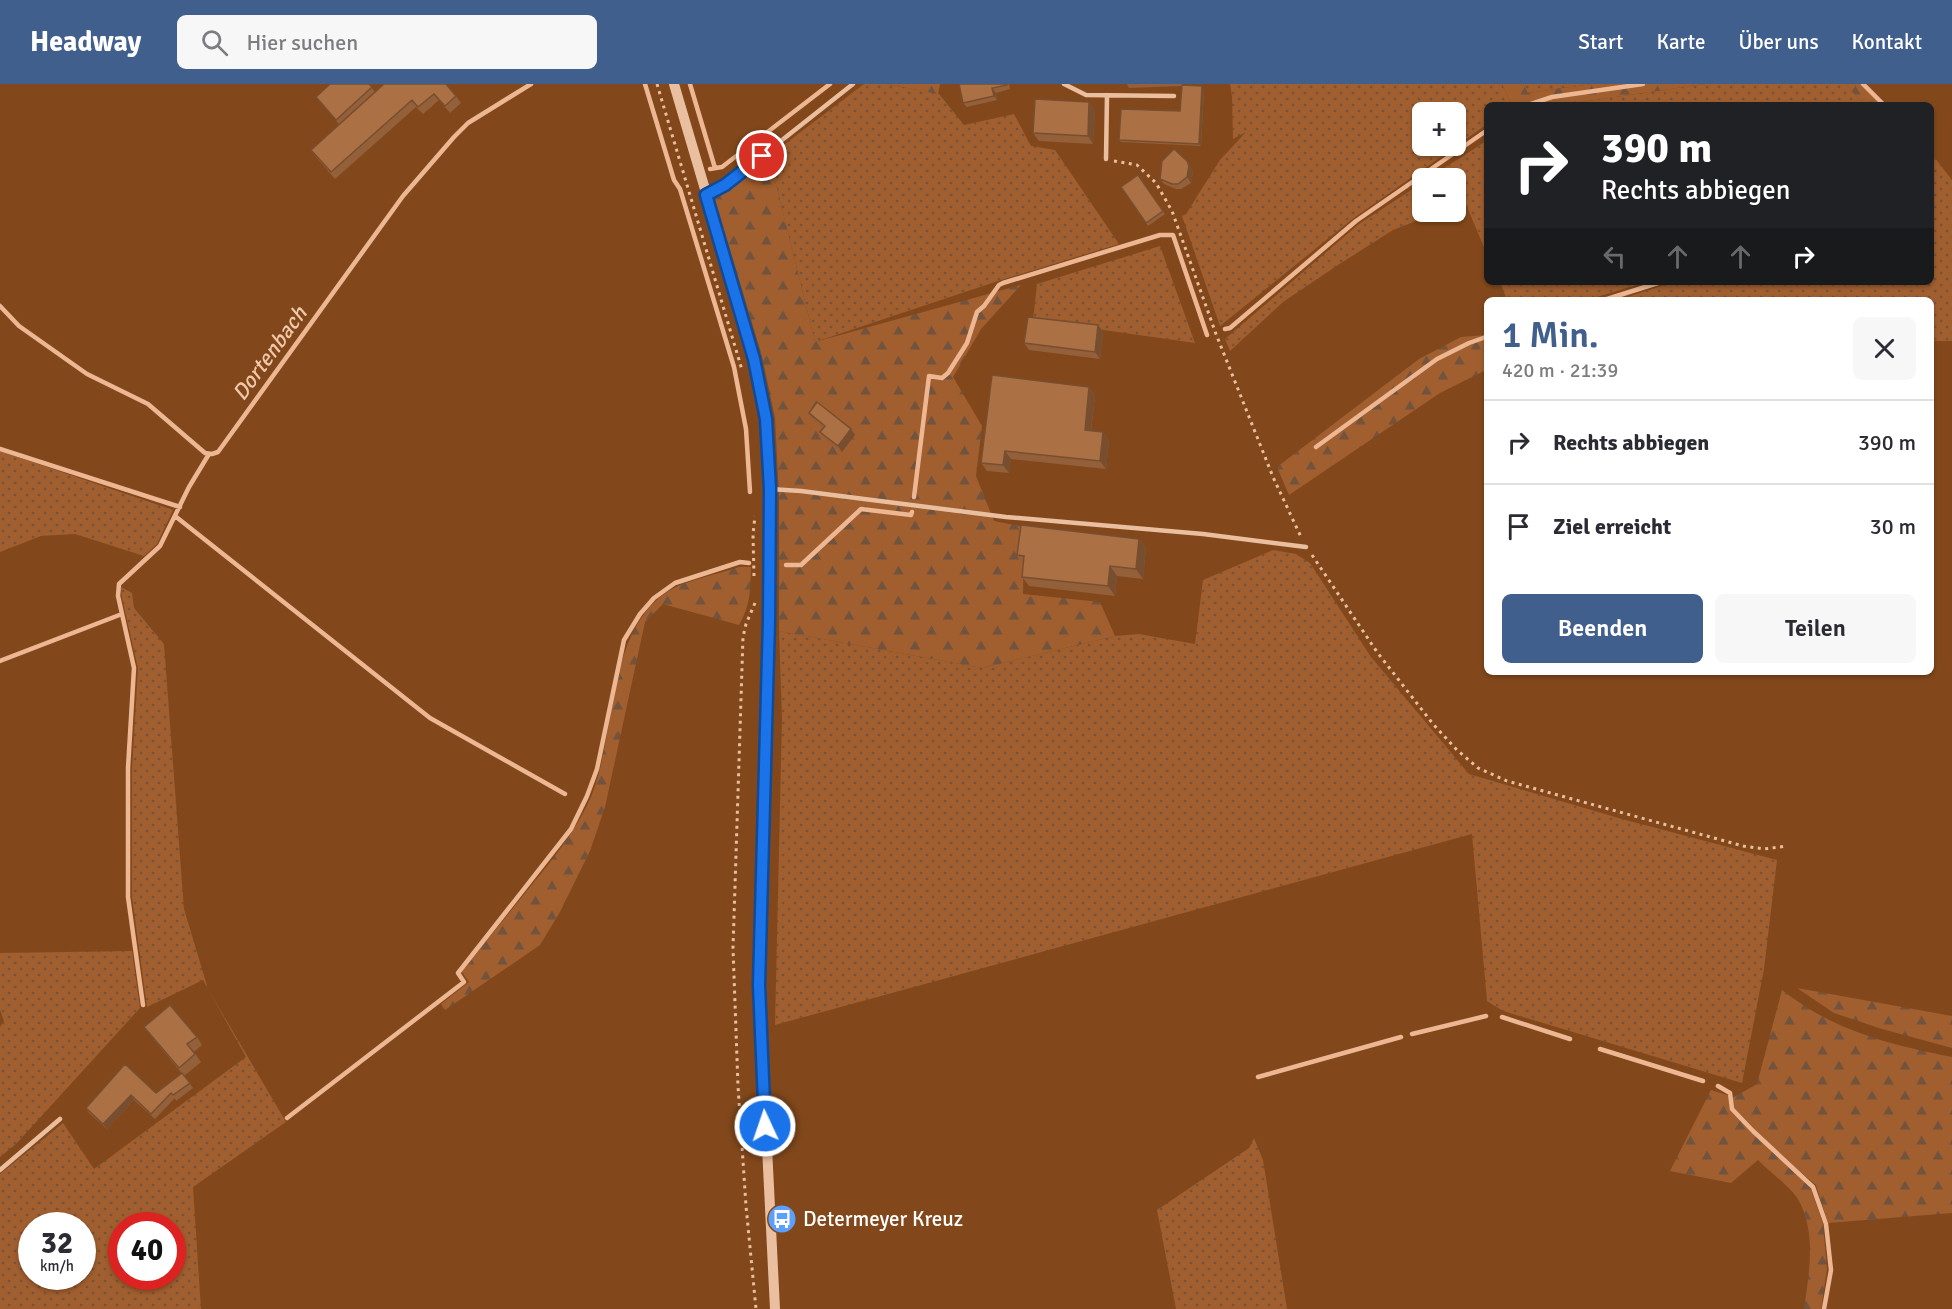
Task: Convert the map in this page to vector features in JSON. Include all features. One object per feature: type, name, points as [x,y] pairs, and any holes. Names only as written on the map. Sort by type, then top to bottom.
[{"type":"street","points":[[674,84],[754,359],[766,419],[770,489],[769,620],[759,985],[776,1309]]},
{"type":"lane","points":[[706,195],[725,185],[853,84]]},
{"type":"lane","points":[[1064,84],[1086,95],[1174,96]]},
{"type":"lane","points":[[1106,159],[1107,95]]},
{"type":"lane","points":[[770,489],[1006,517],[1203,534],[1306,547]]},
{"type":"lane","points":[[0,1170],[60,1119]]},
{"type":"path","points":[[657,84],[743,377]]},
{"type":"path","points":[[1106,159],[1137,165],[1156,183],[1172,212],[1220,345],[1274,477],[1306,547],[1391,670],[1433,724],[1456,749],[1478,768],[1507,781],[1743,846],[1764,849],[1787,846]]},
{"type":"path","points":[[755,580],[753,534],[756,510]]},
{"type":"path","points":[[755,603],[743,637],[733,948],[738,1086],[756,1309]]},
{"type":"green space","points":[[864,84],[887,84],[939,94],[964,125],[1014,114],[1031,146],[1055,150],[1119,244],[1001,280],[815,342],[769,156]]},
{"type":"green space","points":[[887,84],[940,84],[938,94]]},
{"type":"green space","points":[[1230,84],[1502,84],[1511,102],[1484,102],[1484,126],[1466,139],[1466,102],[1412,102],[1412,156],[1442,156],[1425,168],[1412,168],[1412,177],[1351,220],[1220,326],[1182,216],[1186,214],[1220,160],[1246,132],[1233,139]]},
{"type":"green space","points":[[1502,84],[1523,84],[1528,93],[1592,84],[1705,84],[1581,102],[1511,102]]},
{"type":"green space","points":[[1523,84],[1592,84],[1527,93]]},
{"type":"green space","points":[[1705,84],[1845,84],[1862,102],[1581,102]]},
{"type":"green space","points":[[1845,84],[1862,84],[1880,102],[1862,102]]},
{"type":"green space","points":[[1484,142],[1484,247],[1466,204],[1466,168],[1444,168]]},
{"type":"green space","points":[[769,156],[815,342],[1021,285],[981,329],[953,377],[982,426],[976,476],[994,521],[1024,527],[1023,594],[1100,602],[1115,636],[982,668],[779,631],[779,495],[775,418],[762,356],[715,199]]},
{"type":"green space","points":[[1934,157],[1952,180],[1952,341],[1934,341],[1934,297],[1627,297],[1665,285],[1934,285]]},
{"type":"green space","points":[[1412,190],[1413,222],[1393,230],[1283,302],[1230,351],[1225,339],[1359,224]]},
{"type":"green space","points":[[1160,246],[1195,343],[1033,320],[1037,284]]},
{"type":"green space","points":[[1501,285],[1636,285],[1597,297],[1506,297]]},
{"type":"green space","points":[[1484,335],[1484,371],[1440,393],[1289,495],[1277,467],[1419,359],[1461,337]]},
{"type":"green space","points":[[0,451],[173,510],[157,544],[144,556],[75,534],[41,536],[0,552]]},
{"type":"green space","points":[[1273,550],[1296,554],[1310,563],[1371,657],[1469,774],[1622,819],[1777,860],[1764,969],[1742,1083],[1503,1011],[1487,1001],[1472,834],[775,1025],[782,718],[779,631],[982,668],[1115,636],[1139,634],[1195,644],[1203,580]]},
{"type":"green space","points":[[739,567],[751,567],[748,604],[739,625],[663,604],[645,622],[605,807],[590,851],[560,912],[540,945],[445,1010],[441,1004],[469,982],[462,972],[555,855],[571,833],[591,797],[606,743],[617,682],[636,627],[652,605],[674,588]]},
{"type":"green space","points":[[121,587],[132,593],[134,608],[164,644],[184,909],[208,989],[203,980],[147,1007],[132,897],[132,770],[138,668]]},
{"type":"green space","points":[[132,951],[140,1008],[17,1143],[0,1157],[0,1027],[4,1021],[0,1010],[0,953]]},
{"type":"green space","points":[[1797,988],[1952,1016],[1952,1048],[1834,1013]]},
{"type":"green space","points":[[209,990],[286,1122],[193,1187],[201,1309],[0,1309],[0,1174],[63,1123],[94,1169],[246,1057]]},
{"type":"green space","points":[[1782,990],[1822,1016],[1862,1034],[1952,1057],[1952,1213],[1828,1223],[1816,1185],[1765,1142],[1811,1189],[1823,1224],[1827,1269],[1821,1309],[1804,1309],[1810,1253],[1808,1225],[1798,1199],[1779,1179],[1758,1160],[1731,1183],[1670,1171],[1711,1090],[1734,1097],[1757,1084]]},
{"type":"green space","points":[[1254,1138],[1263,1160],[1287,1309],[1176,1309],[1157,1210],[1249,1148]]},
{"type":"building","points":[[330,84],[369,84],[372,87],[336,120],[316,97]]},
{"type":"building","points":[[384,84],[446,84],[456,96],[445,106],[434,94],[418,107],[412,100],[331,172],[311,150]]},
{"type":"building","points":[[959,84],[1007,85],[992,88],[994,96],[963,103]]},
{"type":"building","points":[[1182,85],[1202,86],[1199,144],[1119,140],[1121,109],[1180,111]]},
{"type":"building","points":[[1035,99],[1089,102],[1088,136],[1033,133]]},
{"type":"building","points":[[1174,149],[1187,161],[1189,166],[1187,177],[1178,184],[1160,179],[1162,161]]},
{"type":"building","points":[[1138,175],[1163,211],[1146,223],[1121,187]]},
{"type":"building","points":[[1028,317],[1098,325],[1095,352],[1024,343]]},
{"type":"building","points":[[992,375],[1089,387],[1085,430],[1103,432],[1100,461],[1005,451],[1003,465],[981,463]]},
{"type":"building","points":[[817,402],[851,429],[838,446],[820,432],[825,426],[809,413]]},
{"type":"building","points":[[1021,525],[1139,539],[1136,569],[1110,566],[1108,586],[1022,577],[1024,556],[1017,555]]},
{"type":"building","points":[[170,1005],[197,1037],[187,1044],[195,1054],[179,1068],[144,1027]]},
{"type":"building","points":[[125,1064],[156,1093],[182,1073],[190,1083],[173,1095],[171,1093],[151,1114],[131,1095],[103,1124],[86,1108]]},
{"type":"waterway","name":"Dortenbach","points":[[0,306],[19,326],[87,374],[148,404],[205,453],[218,452],[403,196],[468,123],[531,84]]},
{"type":"waterway","name":"Dortenbach","points":[[645,84],[674,180],[680,189],[734,367],[746,429],[750,492]]},
{"type":"waterway","points":[[690,84],[715,168]]},
{"type":"waterway","points":[[710,169],[722,167],[830,84]]},
{"type":"waterway","points":[[1537,102],[1552,97],[1643,84]]},
{"type":"waterway","points":[[1863,84],[1881,102]]},
{"type":"waterway","points":[[1225,329],[1230,328],[1356,221],[1484,132]]},
{"type":"waterway","points":[[914,497],[929,376],[942,378],[948,373],[967,343],[977,312],[999,285],[1160,235],[1173,235],[1207,335]]},
{"type":"waterway","points":[[1614,297],[1652,285]]},
{"type":"waterway","points":[[1316,447],[1437,359],[1484,338]]},
{"type":"waterway","points":[[0,449],[180,507]]},
{"type":"waterway","points":[[0,661],[122,614],[118,596],[119,584],[160,546],[189,487],[209,454]]},
{"type":"waterway","points":[[786,565],[801,565],[861,509],[911,515],[912,512]]},
{"type":"waterway","points":[[175,516],[430,718],[565,794]]},
{"type":"waterway","points":[[287,1118],[464,982],[458,973],[571,829],[587,796],[597,769],[624,640],[640,614],[654,598],[675,583],[740,562],[749,563]]},
{"type":"waterway","points":[[122,614],[134,668],[128,768],[128,897],[143,1005]]},
{"type":"waterway","points":[[1412,1034],[1486,1016]]},
{"type":"waterway","points":[[1502,1017],[1570,1039]]},
{"type":"waterway","points":[[1258,1077],[1401,1037]]},
{"type":"waterway","points":[[1600,1049],[1703,1081]]},
{"type":"waterway","points":[[1718,1086],[1730,1093],[1732,1109],[1813,1187],[1826,1224],[1831,1270],[1824,1309]]},
{"type":"place","name":"Determeyer Kreuz","points":[[782,1219]]},
{"type":"route","points":[[762,156],[725,185],[706,195],[754,359],[766,419],[770,489],[769,620],[759,985],[765,1126]]}]
